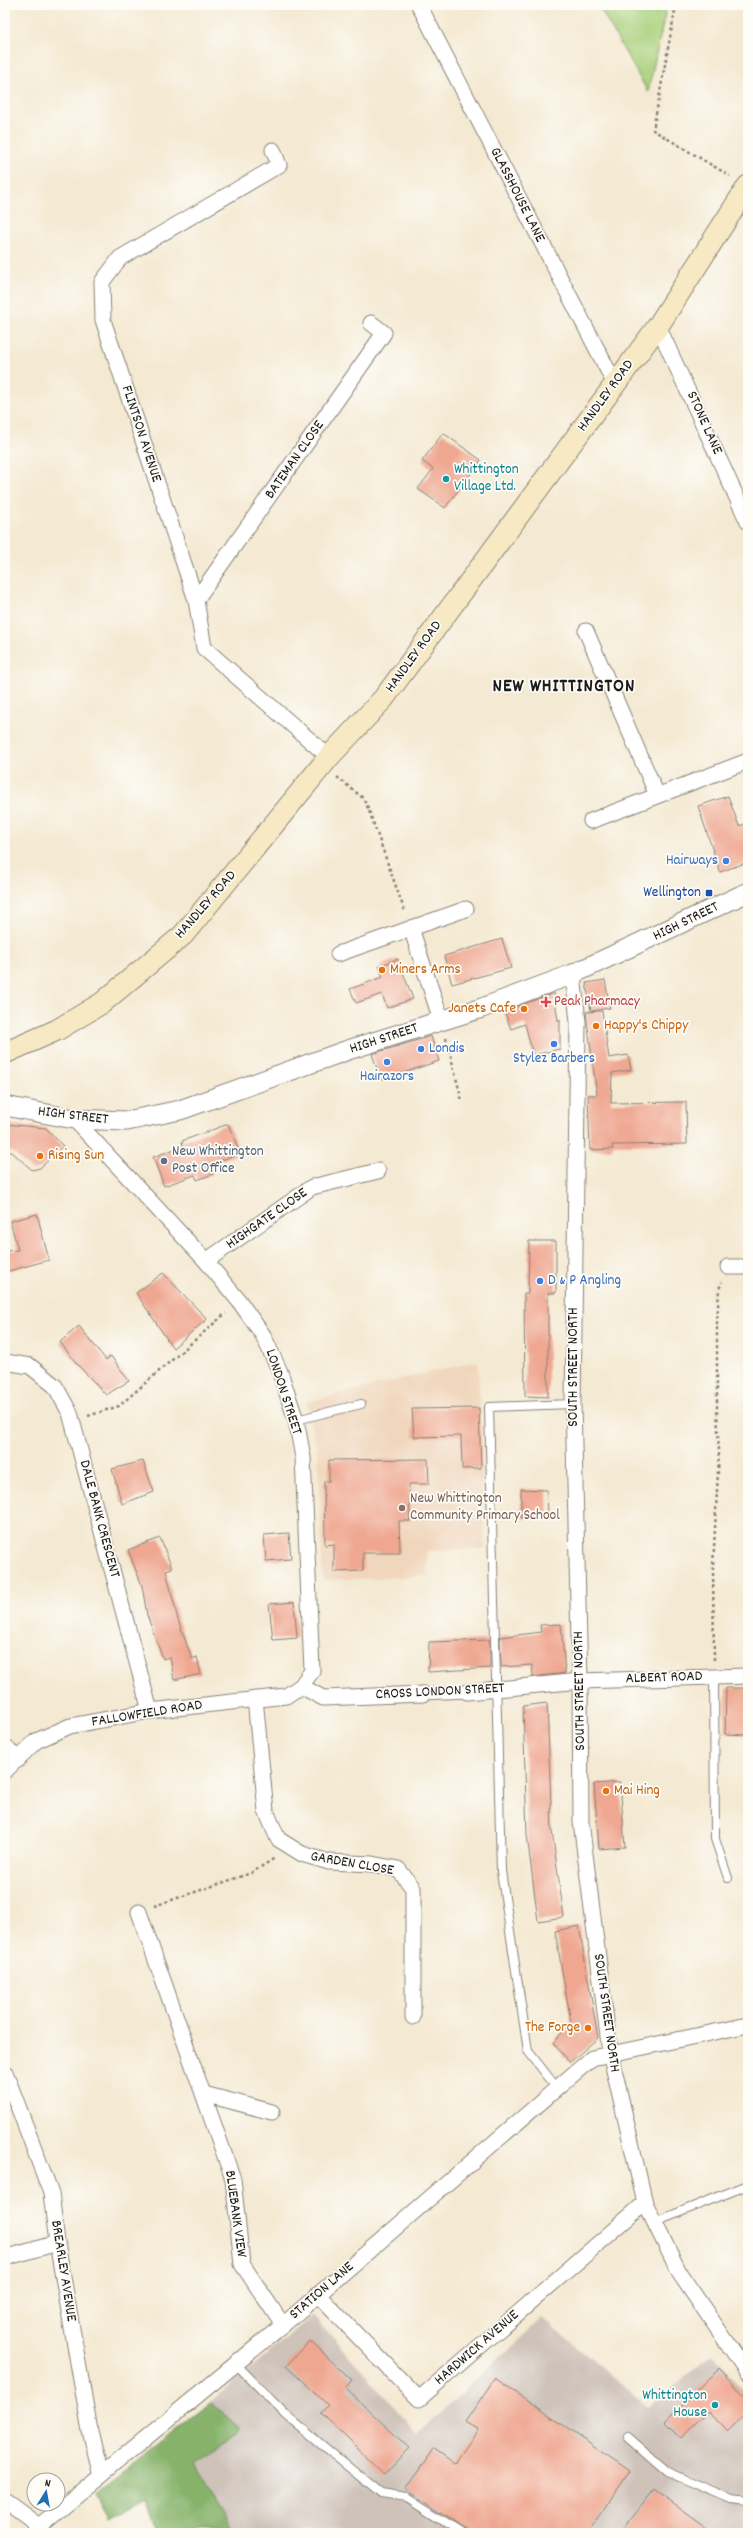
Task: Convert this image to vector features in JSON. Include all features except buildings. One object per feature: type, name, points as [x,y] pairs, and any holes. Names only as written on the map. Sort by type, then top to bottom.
[{"type":"main road","name":"HANDLEY ROAD","points":[[5,1052],[57,1030],[102,1004],[183,935],[326,761],[384,698],[658,326],[748,186]]},
{"type":"street","name":"GLASSHOUSE LANE","points":[[419,5],[615,384]]},
{"type":"street","name":"FLINTSON AVENUE","points":[[273,150],[279,165],[120,258],[102,282],[103,320],[196,600],[204,648],[326,761]]},
{"type":"street","name":"BATEMAN CLOSE","points":[[196,600],[384,333],[371,324]]},
{"type":"street","name":"STONE LANE","points":[[658,326],[748,522]]},
{"type":"street","points":[[586,631],[657,795]]},
{"type":"street","points":[[591,821],[748,760]]},
{"type":"street","name":"HIGH STREET","points":[[5,1106],[74,1119],[127,1121],[180,1110],[348,1050],[441,1020],[573,974],[748,892]]},
{"type":"street","points":[[338,954],[466,908]]},
{"type":"street","points":[[411,928],[441,1020]]},
{"type":"street","name":"SOUTH STREET NORTH","points":[[573,974],[578,1022],[574,1404],[580,1681],[581,1822],[610,2052],[645,2203],[680,2274],[748,2373]]},
{"type":"street","name":"LONDON STREET","points":[[74,1119],[206,1261],[239,1301],[263,1335],[280,1372],[296,1420],[303,1457],[312,1671],[301,1686]]},
{"type":"street","name":"HIGHGATE CLOSE","points":[[206,1261],[312,1187],[378,1171]]},
{"type":"street","points":[[728,1267],[748,1267]]},
{"type":"street","name":"DALE BANK CRESCENT","points":[[5,1362],[30,1366],[55,1386],[72,1421],[150,1710]]},
{"type":"street","name":"ALBERT ROAD","points":[[580,1681],[748,1676]]},
{"type":"street","name":"CROSS LONDON STREET","points":[[301,1686],[323,1698],[467,1692],[580,1681]]},
{"type":"street","name":"FALLOWFIELD ROAD","points":[[5,1772],[36,1741],[70,1726],[150,1710],[286,1696],[301,1686]]},
{"type":"street","name":"GARDEN CLOSE","points":[[255,1699],[266,1810],[278,1839],[302,1854],[329,1862],[372,1864],[398,1869],[413,1888],[413,2016]]},
{"type":"street","points":[[5,1746],[18,1760]]},
{"type":"street","name":"BLUEBANK VIEW","points":[[139,1912],[204,2094],[232,2179],[242,2264],[283,2325]]},
{"type":"street","name":"STATION LANE","points":[[37,2529],[235,2363],[283,2325],[592,2058],[610,2052],[748,2025]]},
{"type":"street","name":"BREARLEY AVENUE","points":[[5,2072],[51,2193],[57,2243],[90,2431],[101,2475]]},
{"type":"street","points":[[204,2094],[272,2112]]},
{"type":"street","name":"HARDWICK AVENUE","points":[[318,2295],[419,2399],[645,2203]]},
{"type":"street","points":[[5,2258],[57,2243]]},
{"type":"street","points":[[5,2501],[37,2529]]},
{"type":"lane","points":[[296,1420],[361,1404]]},
{"type":"lane","points":[[558,2088],[528,2051],[501,1872],[495,1690],[489,1407],[574,1404]]},
{"type":"lane","points":[[714,1677],[715,1839],[728,1878]]},
{"type":"lane","points":[[655,2222],[748,2185]]},
{"type":"lane","points":[[235,2363],[287,2416],[381,2494],[407,2498],[461,2533]]},
{"type":"lane","points":[[628,2437],[668,2472],[731,2499],[748,2501]]},
{"type":"path","points":[[676,5],[653,130],[748,186]]},
{"type":"path","points":[[326,761],[363,798],[368,808],[411,928]]},
{"type":"path","points":[[441,1020],[462,1100]]},
{"type":"path","points":[[714,1677],[713,1566],[719,1452],[717,1410],[717,1324],[719,1289],[728,1267]]},
{"type":"path","points":[[72,1421],[118,1406],[239,1301]]},
{"type":"path","points":[[139,1912],[251,1873],[292,1848]]},
{"type":"shaded area","name":"New Whittington Community Primary School","points":[[478,1361],[485,1549],[427,1551],[428,1576],[323,1580],[318,1456],[306,1402]]},
{"type":"shaded area","points":[[313,2315],[418,2434],[542,2318],[649,2407],[712,2354],[748,2395],[748,2533],[233,2533],[196,2466],[241,2428],[210,2403]]},
{"type":"green space","points":[[598,5],[667,5],[648,92]]},
{"type":"green space","points":[[210,2403],[241,2428],[196,2466],[233,2533],[157,2533],[147,2497],[108,2518],[95,2494]]},
{"type":"place","name":"Whittington Village Ltd.","points":[[446,479]]},
{"type":"place","name":"Hairways","points":[[726,861]]},
{"type":"place","name":"Wellington","points":[[709,893]]},
{"type":"place","name":"Miners Arms","points":[[382,970]]},
{"type":"place","name":"Peak Pharmacy","points":[[546,1002]]},
{"type":"place","name":"Janets Cafe","points":[[524,1009]]},
{"type":"place","name":"Happy's Chippy","points":[[596,1026]]},
{"type":"place","name":"Stylez Barbers","points":[[554,1044]]},
{"type":"place","name":"Londis","points":[[421,1049]]},
{"type":"place","name":"Hairazors","points":[[387,1062]]},
{"type":"place","name":"Rising Sun","points":[[40,1156]]},
{"type":"place","name":"New Whittington Post Office","points":[[164,1161]]},
{"type":"place","name":"D & P Angling","points":[[540,1281]]},
{"type":"place","name":"New Whittington Community Primary School","points":[[402,1508]]},
{"type":"place","name":"Mai Hing","points":[[606,1791]]},
{"type":"place","name":"The Forge","points":[[588,2028]]},
{"type":"place","name":"Whittington House","points":[[715,2405]]},
{"type":"district","name":"NEW WHITTINGTON","points":[[564,687]]}]
